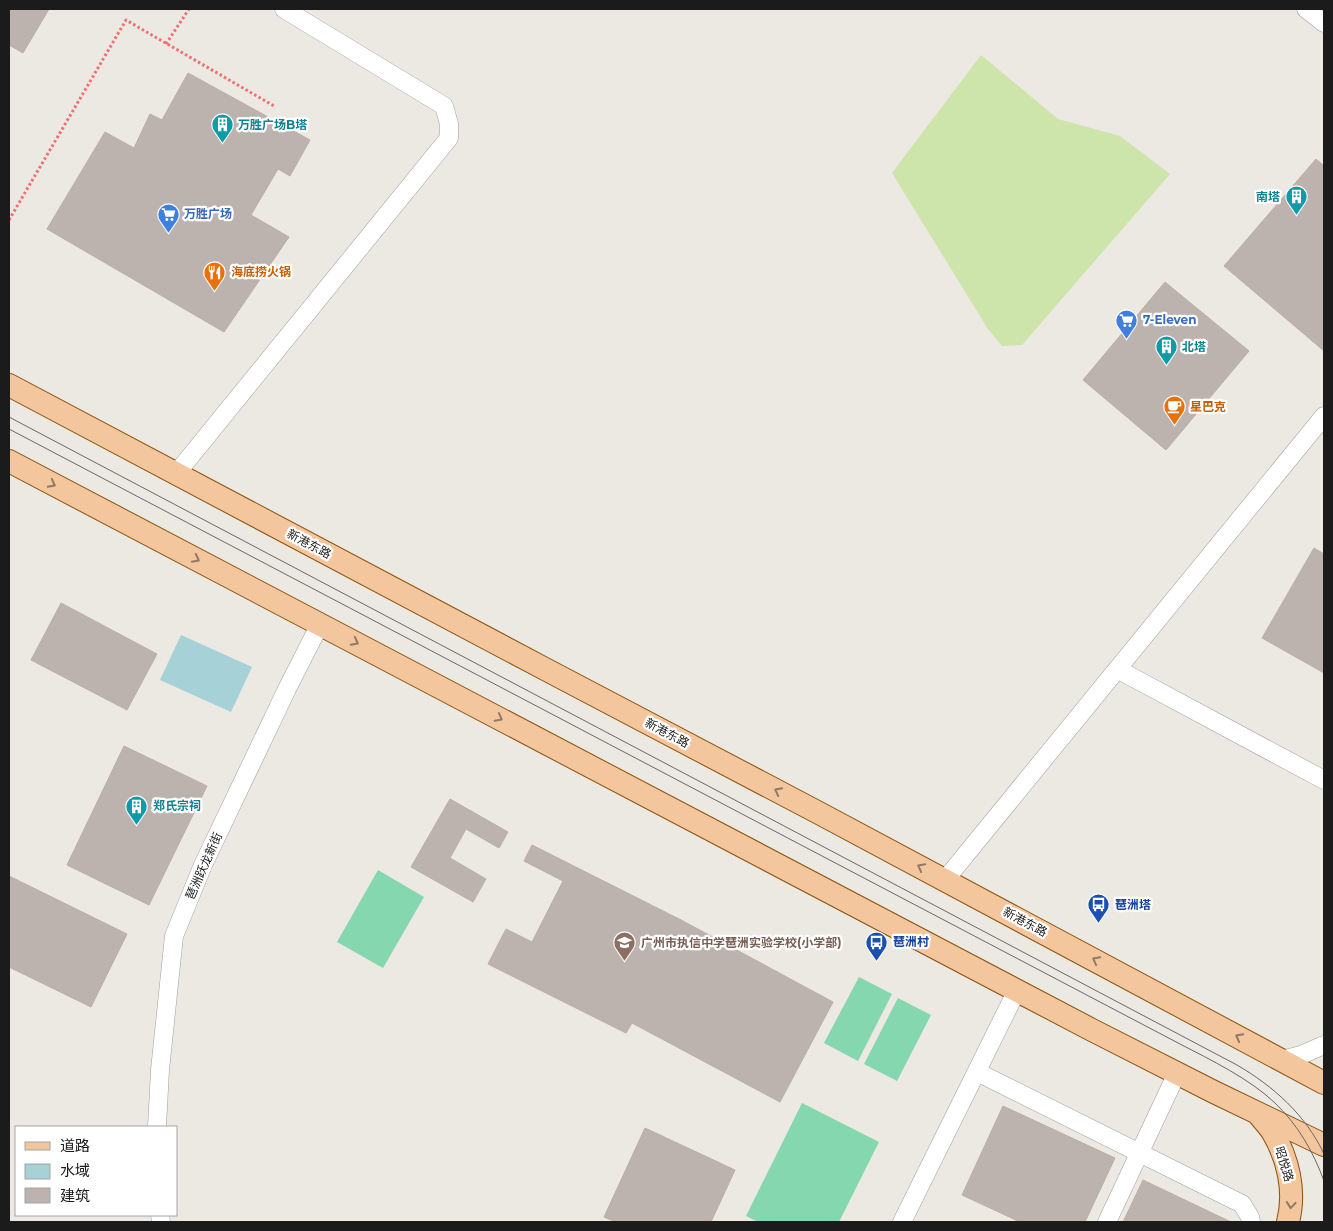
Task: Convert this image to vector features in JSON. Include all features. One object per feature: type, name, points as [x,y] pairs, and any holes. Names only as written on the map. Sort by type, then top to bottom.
[{"type":"main road","name":"新港东路","points":[[9,385],[945,880],[1324,1083]]},
{"type":"main road","points":[[9,461],[1017,990],[1177,1073],[1324,1145]]},
{"type":"main road","name":"昭悦路","points":[[1257,1112],[1271,1130],[1281,1150],[1290,1177],[1292,1195],[1288,1222]]},
{"type":"street","points":[[176,474],[449,138],[444,106],[284,9]]},
{"type":"street","points":[[1306,9],[1324,22]]},
{"type":"street","points":[[945,880],[1324,416]]},
{"type":"street","name":"琶洲跃龙新街","points":[[156,1126],[174,936],[203,865],[320,624]]},
{"type":"street","points":[[1117,669],[1324,780]]},
{"type":"street","points":[[902,1222],[1017,990]]},
{"type":"street","points":[[1282,1060],[1301,1055],[1324,1045]]},
{"type":"street","points":[[977,1072],[1242,1204],[1251,1222]]},
{"type":"street","points":[[1107,1222],[1177,1073]]},
{"type":"path","points":[[166,44],[189,9]]},
{"type":"path","points":[[9,220],[126,20],[274,106]]},
{"type":"green space","points":[[981,55],[1058,119],[1120,136],[1170,174],[1022,345],[1002,346],[988,329],[892,173]]},
{"type":"green space","points":[[378,870],[424,897],[383,968],[337,942]]},
{"type":"green space","points":[[859,977],[892,994],[858,1061],[824,1043]]},
{"type":"green space","points":[[898,998],[931,1015],[897,1081],[864,1064]]},
{"type":"green space","points":[[802,1103],[879,1142],[839,1222],[758,1222],[746,1216]]},
{"type":"water","points":[[181,635],[252,667],[231,712],[160,680]]},
{"type":"building","points":[[9,9],[49,9],[23,53],[9,45]]},
{"type":"building","name":"万胜广场","points":[[188,73],[310,140],[290,176],[278,169],[251,215],[289,237],[224,332],[47,229],[105,132],[134,148],[150,114],[162,120]]},
{"type":"building","name":"南塔","points":[[1316,159],[1324,166],[1324,351],[1224,266]]},
{"type":"building","name":"北塔","points":[[1165,282],[1249,351],[1166,450],[1083,380]]},
{"type":"building","points":[[1314,548],[1324,554],[1324,673],[1262,638]]},
{"type":"building","points":[[61,603],[157,654],[127,710],[31,660]]},
{"type":"building","name":"郑氏宗祠","points":[[124,746],[207,786],[149,905],[67,865]]},
{"type":"building","points":[[450,799],[508,832],[499,848],[466,829],[450,858],[486,879],[473,902],[411,867]]},
{"type":"building","points":[[532,845],[683,921],[833,1002],[780,1102],[632,1023],[626,1033],[488,964],[506,929],[532,942],[563,881],[524,861]]},
{"type":"building","points":[[9,876],[127,934],[91,1007],[9,967]]},
{"type":"building","points":[[1003,1106],[1115,1158],[1085,1222],[1020,1222],[962,1195]]},
{"type":"building","points":[[645,1128],[735,1170],[711,1222],[616,1222],[604,1217]]},
{"type":"building","points":[[1143,1180],[1231,1222],[1123,1222]]},
{"type":"tram line","points":[[9,417],[1237,1065],[1276,1092],[1298,1114],[1317,1140],[1324,1154]]},
{"type":"tram line","points":[[9,429],[1230,1070],[1265,1094],[1291,1120],[1310,1149],[1324,1181]]},
{"type":"place","name":"万胜广场B塔","points":[[222,144]]},
{"type":"place","name":"南塔","points":[[1296,216]]},
{"type":"place","name":"万胜广场","points":[[168,233]]},
{"type":"place","name":"海底捞火锅","points":[[215,291]]},
{"type":"place","name":"7-Eleven","points":[[1127,339]]},
{"type":"place","name":"北塔","points":[[1166,366]]},
{"type":"place","name":"星巴克","points":[[1174,426]]},
{"type":"place","name":"郑氏宗祠","points":[[137,825]]},
{"type":"place","name":"琶洲塔","points":[[1099,924]]},
{"type":"place","name":"琶洲村","points":[[877,961]]},
{"type":"place","name":"广州市执信中学琶洲实验学校(小学部)","points":[[625,962]]}]
